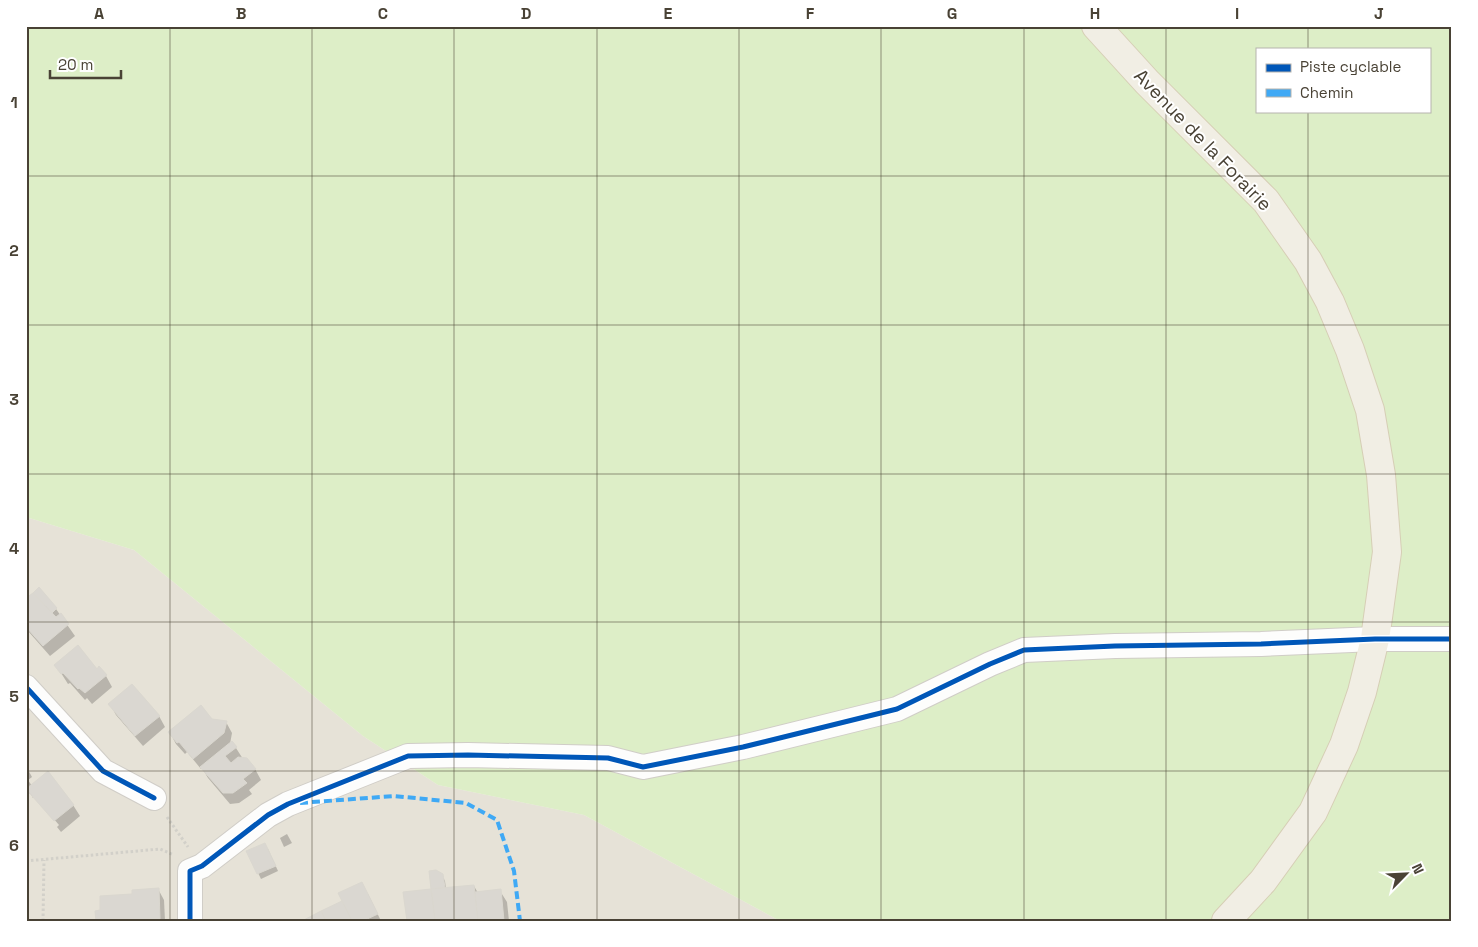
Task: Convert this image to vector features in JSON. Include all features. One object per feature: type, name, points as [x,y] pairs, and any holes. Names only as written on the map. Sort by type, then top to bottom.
[{"type":"main road","name":"Avenue de la Forairie","points":[[1096,26],[1147,82],[1266,201],[1308,261],[1330,302],[1350,350],[1370,410],[1381,475],[1387,552],[1375,639],[1362,692],[1344,745],[1313,812],[1263,881],[1226,921]]},
{"type":"street","points":[[190,921],[190,871],[202,866],[268,815],[288,804],[408,756],[468,755],[608,758],[643,767],[744,747],[897,709],[990,664],[1024,650],[1375,639],[1452,639]]},
{"type":"street","points":[[26,687],[103,771],[154,798]]},
{"type":"path","points":[[154,798],[202,866]]},
{"type":"path","points":[[26,861],[160,849],[202,866]]},
{"type":"path","points":[[43,921],[44,860]]},
{"type":"shaded area","points":[[26,517],[134,550],[363,736],[438,785],[584,815],[780,921],[26,921]]},
{"type":"green space","points":[[26,26],[1452,26],[1452,921],[780,921],[584,815],[438,785],[363,736],[134,550],[26,517]]},
{"type":"building","points":[[39,587],[57,608],[52,613],[33,593]]},
{"type":"building","points":[[33,593],[56,617],[61,613],[69,624],[43,646],[26,627],[26,598]]},
{"type":"building","points":[[78,645],[97,669],[99,666],[107,675],[85,693],[78,689],[63,673],[61,674],[54,665]]},
{"type":"building","points":[[132,684],[160,716],[135,736],[108,704]]},
{"type":"building","points":[[201,705],[212,719],[227,721],[224,733],[193,759],[168,732]]},
{"type":"building","points":[[232,741],[237,747],[225,756],[231,763],[238,757],[247,758],[256,769],[243,779],[247,783],[233,793],[223,793],[200,767]]},
{"type":"building","points":[[48,771],[74,805],[54,821],[26,789]]},
{"type":"building","points":[[265,843],[276,866],[257,874],[246,851]]},
{"type":"building","points":[[436,870],[443,874],[445,888],[431,889],[429,871]]},
{"type":"building","points":[[362,882],[378,914],[365,921],[352,921],[338,893]]},
{"type":"building","points":[[474,885],[478,920],[455,921],[452,887]]},
{"type":"building","points":[[452,887],[455,921],[435,921],[431,889]]},
{"type":"building","points":[[159,888],[160,919],[96,921],[95,911],[100,910],[100,896],[132,894],[132,890]]},
{"type":"building","points":[[431,889],[435,921],[407,921],[403,892]]},
{"type":"building","points":[[501,889],[504,921],[478,921],[475,892]]},
{"type":"building","points":[[342,901],[352,921],[326,921],[321,911]]},
{"type":"building","points":[[321,911],[326,921],[302,921]]},
{"type":"marked path","points":[[300,803],[394,796],[466,803],[497,820],[514,871],[520,921]]},
{"type":"cycle path","points":[[190,921],[190,871],[202,866],[268,815],[288,804],[408,756],[468,755],[608,758],[643,767],[743,747],[897,709],[990,664],[1024,650],[1375,639],[1452,639]]},
{"type":"cycle path","points":[[26,687],[103,771],[154,798]]}]
